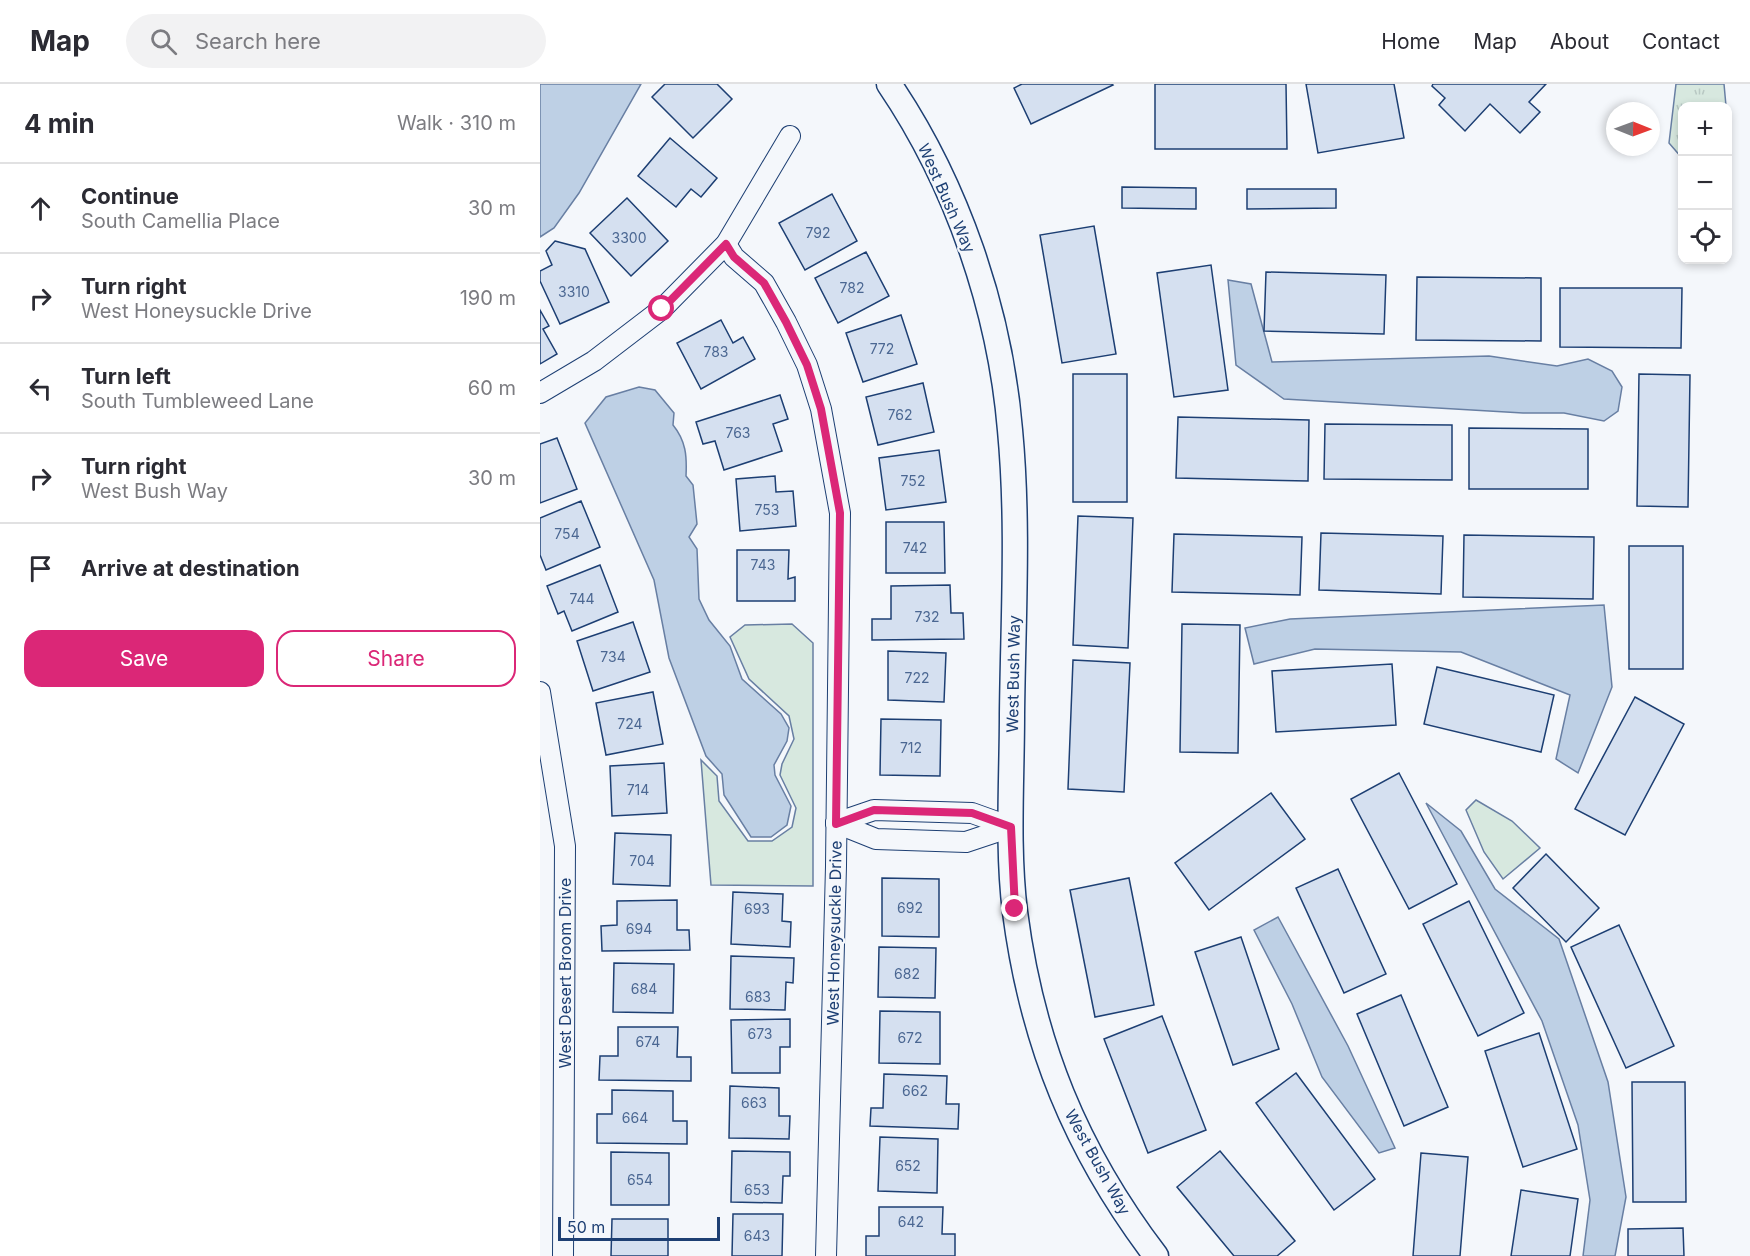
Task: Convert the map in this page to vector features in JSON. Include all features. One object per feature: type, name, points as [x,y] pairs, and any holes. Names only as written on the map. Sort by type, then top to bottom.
[{"type":"street","name":"West Bush Way","points":[[889,84],[928,152],[962,225],[975,261],[1000,356],[1010,430],[1015,505],[1011,827],[1015,909],[1027,984],[1042,1041],[1077,1131],[1113,1195],[1156,1256]]},
{"type":"street","points":[[540,393],[594,361],[662,309],[726,244],[790,136]]},
{"type":"street","name":"West Honeysuckle Drive","points":[[726,244],[734,257],[764,283],[807,365],[821,409],[840,513],[836,824],[826,1256]]},
{"type":"street","name":"West Desert Broom Drive","points":[[540,692],[565,846],[563,1256]]},
{"type":"street","points":[[836,824],[874,810],[972,813],[1011,827]]},
{"type":"street","points":[[836,824],[876,839],[966,842],[1011,827]]},
{"type":"green space","points":[[1676,84],[1724,84],[1726,102],[1678,102],[1678,153],[1669,143]]},
{"type":"green space","points":[[792,624],[813,643],[813,886],[711,885],[701,760],[717,776],[719,801],[748,841],[772,841],[792,827],[796,808],[780,775],[782,764],[794,739],[789,716],[749,679],[730,637],[745,625]]},
{"type":"green space","points":[[1476,800],[1512,821],[1540,848],[1503,879],[1484,852],[1466,810]]},
{"type":"water","points":[[540,84],[641,84],[579,193],[554,228],[540,237]]},
{"type":"water","points":[[1228,280],[1251,284],[1272,362],[1489,356],[1557,366],[1588,359],[1612,371],[1622,387],[1618,411],[1604,421],[1564,413],[1523,413],[1284,399],[1236,365]]},
{"type":"water","points":[[639,387],[655,390],[674,413],[673,425],[683,443],[686,455],[686,476],[693,485],[697,524],[689,537],[697,549],[699,599],[709,620],[730,646],[742,679],[781,714],[789,728],[787,741],[774,765],[775,775],[791,806],[787,825],[771,837],[751,837],[724,795],[722,774],[706,756],[669,658],[654,580],[585,423],[606,397]]},
{"type":"water","points":[[1604,605],[1612,687],[1578,773],[1556,759],[1570,695],[1461,652],[1315,649],[1254,664],[1245,628],[1290,619]]},
{"type":"water","points":[[1426,803],[1461,831],[1495,889],[1559,939],[1608,1082],[1626,1197],[1615,1256],[1583,1256],[1590,1200],[1578,1125],[1542,1021]]},
{"type":"water","points":[[1278,917],[1348,1046],[1395,1148],[1379,1153],[1322,1077],[1292,1004],[1254,930]]},
{"type":"building","points":[[665,84],[717,84],[732,99],[693,138],[652,97]]},
{"type":"building","points":[[1022,84],[1113,85],[1031,124],[1014,88]]},
{"type":"building","points":[[1155,84],[1286,84],[1287,149],[1155,149]]},
{"type":"building","points":[[1306,84],[1394,84],[1404,138],[1318,153]]},
{"type":"building","points":[[1433,84],[1546,84],[1529,102],[1540,112],[1520,133],[1490,104],[1465,131],[1439,105],[1445,98],[1432,86]]},
{"type":"building","points":[[670,138],[717,178],[701,197],[691,189],[676,207],[638,176]]},
{"type":"building","points":[[1122,187],[1196,188],[1196,209],[1122,208]]},
{"type":"building","points":[[1247,189],[1336,189],[1336,208],[1247,209]]},
{"type":"building","points":[[832,194],[857,241],[805,270],[779,223]]},
{"type":"building","points":[[627,198],[668,241],[631,276],[590,233]]},
{"type":"building","points":[[1094,226],[1116,354],[1062,363],[1040,235]]},
{"type":"building","points":[[555,241],[585,249],[609,302],[560,324],[540,281],[540,271],[552,265],[546,251]]},
{"type":"building","points":[[866,252],[889,296],[838,323],[815,278]]},
{"type":"building","points":[[1211,265],[1228,390],[1174,397],[1157,273]]},
{"type":"building","points":[[1266,272],[1386,275],[1384,334],[1264,331]]},
{"type":"building","points":[[1417,277],[1541,278],[1541,341],[1416,340]]},
{"type":"building","points":[[1560,288],[1682,288],[1681,348],[1560,347]]},
{"type":"building","points":[[540,310],[549,326],[543,329],[557,354],[540,364]]},
{"type":"building","points":[[901,315],[917,364],[863,382],[846,333]]},
{"type":"building","points":[[721,320],[733,343],[743,337],[755,359],[701,389],[677,343]]},
{"type":"building","points":[[1073,374],[1127,374],[1127,502],[1073,502]]},
{"type":"building","points":[[1639,374],[1690,375],[1688,507],[1637,506]]},
{"type":"building","points":[[923,383],[934,432],[878,445],[866,397]]},
{"type":"building","points":[[780,395],[788,419],[773,424],[782,451],[724,470],[715,441],[703,444],[696,422]]},
{"type":"building","points":[[1178,417],[1309,420],[1308,481],[1176,478]]},
{"type":"building","points":[[1325,424],[1452,425],[1452,480],[1324,479]]},
{"type":"building","points":[[1469,428],[1588,429],[1588,489],[1469,489]]},
{"type":"building","points":[[557,438],[577,489],[540,503],[540,444]]},
{"type":"building","points":[[939,450],[946,502],[886,510],[879,458]]},
{"type":"building","points":[[775,476],[776,492],[793,491],[796,526],[740,531],[736,479]]},
{"type":"building","points":[[581,501],[600,547],[546,570],[540,555],[540,518]]},
{"type":"building","points":[[1078,516],[1133,518],[1128,648],[1073,645]]},
{"type":"building","points":[[886,522],[944,522],[945,573],[886,573]]},
{"type":"building","points":[[1321,533],[1443,536],[1441,594],[1319,590]]},
{"type":"building","points":[[1174,534],[1302,537],[1300,595],[1172,592]]},
{"type":"building","points":[[1464,535],[1594,537],[1593,599],[1463,597]]},
{"type":"building","points":[[1629,546],[1683,546],[1683,669],[1629,669]]},
{"type":"building","points":[[737,550],[789,550],[788,579],[795,577],[795,601],[737,601]]},
{"type":"building","points":[[600,565],[618,612],[572,631],[564,611],[558,614],[547,586]]},
{"type":"building","points":[[950,585],[951,613],[963,613],[964,639],[872,640],[872,619],[891,619],[891,586]]},
{"type":"building","points":[[633,622],[650,672],[593,691],[577,641]]},
{"type":"building","points":[[1182,624],[1240,625],[1238,753],[1180,752]]},
{"type":"building","points":[[888,651],[946,653],[944,702],[888,700]]},
{"type":"building","points":[[1073,660],[1130,663],[1124,792],[1068,789]]},
{"type":"building","points":[[1392,664],[1396,725],[1276,732],[1272,671]]},
{"type":"building","points":[[1437,667],[1554,695],[1541,752],[1424,724]]},
{"type":"building","points":[[653,692],[663,744],[606,755],[596,703]]},
{"type":"building","points":[[1635,697],[1684,724],[1625,835],[1575,809]]},
{"type":"building","points":[[881,719],[941,720],[940,776],[880,775]]},
{"type":"building","points":[[664,763],[667,813],[612,816],[610,766]]},
{"type":"building","points":[[1399,773],[1457,884],[1409,909],[1351,799]]},
{"type":"building","points":[[1271,793],[1305,839],[1209,910],[1175,863]]},
{"type":"building","points":[[615,833],[671,835],[670,886],[613,884]]},
{"type":"building","points":[[1546,854],[1599,908],[1566,942],[1513,888]]},
{"type":"building","points":[[1338,869],[1386,974],[1344,993],[1296,888]]},
{"type":"building","points":[[882,878],[939,879],[939,937],[882,936]]},
{"type":"building","points":[[1129,878],[1154,1005],[1095,1017],[1070,890]]},
{"type":"building","points":[[733,892],[783,894],[782,921],[791,922],[790,947],[731,944]]},
{"type":"building","points":[[677,900],[677,930],[689,930],[690,950],[602,951],[601,926],[617,925],[617,901]]},
{"type":"building","points":[[1469,901],[1524,1013],[1478,1036],[1423,924]]},
{"type":"building","points":[[1619,925],[1674,1046],[1626,1068],[1571,947]]},
{"type":"building","points":[[1241,937],[1279,1049],[1233,1065],[1195,952]]},
{"type":"building","points":[[879,947],[936,948],[935,998],[878,997]]},
{"type":"building","points":[[731,956],[794,958],[793,983],[786,982],[785,1010],[730,1009]]},
{"type":"building","points":[[614,963],[674,964],[673,1013],[613,1012]]},
{"type":"building","points":[[1401,995],[1448,1107],[1404,1126],[1357,1014]]},
{"type":"building","points":[[880,1011],[940,1012],[940,1064],[879,1063]]},
{"type":"building","points":[[1162,1016],[1206,1130],[1148,1153],[1104,1039]]},
{"type":"building","points":[[790,1019],[790,1047],[780,1047],[780,1073],[732,1073],[731,1020]]},
{"type":"building","points":[[618,1027],[678,1027],[677,1057],[691,1057],[691,1081],[599,1080],[600,1056],[618,1056]]},
{"type":"building","points":[[1539,1033],[1577,1149],[1523,1167],[1485,1051]]},
{"type":"building","points":[[1296,1073],[1375,1179],[1334,1210],[1256,1103]]},
{"type":"building","points":[[884,1074],[947,1076],[946,1104],[959,1104],[958,1129],[870,1126],[871,1108],[883,1108]]},
{"type":"building","points":[[1632,1082],[1685,1082],[1686,1202],[1633,1202]]},
{"type":"building","points":[[730,1086],[779,1088],[779,1116],[790,1116],[789,1139],[729,1138]]},
{"type":"building","points":[[612,1090],[673,1091],[673,1121],[687,1121],[687,1144],[597,1143],[597,1114],[612,1114]]},
{"type":"building","points":[[880,1137],[938,1139],[937,1193],[878,1191]]},
{"type":"building","points":[[732,1151],[790,1152],[790,1176],[783,1176],[782,1203],[731,1202]]},
{"type":"building","points":[[1220,1151],[1295,1241],[1277,1256],[1234,1256],[1177,1187]]},
{"type":"building","points":[[611,1152],[669,1153],[669,1205],[611,1205]]},
{"type":"building","points":[[1421,1153],[1468,1157],[1460,1256],[1413,1256]]},
{"type":"building","points":[[1521,1190],[1578,1199],[1570,1256],[1511,1256]]},
{"type":"building","points":[[879,1207],[943,1207],[942,1234],[955,1234],[955,1256],[866,1256],[866,1236],[879,1236]]},
{"type":"building","points":[[733,1214],[783,1214],[782,1256],[732,1256]]},
{"type":"building","points":[[612,1219],[668,1219],[668,1256],[611,1256]]},
{"type":"building","points":[[1683,1228],[1684,1256],[1628,1256],[1628,1229]]},
{"type":"route","points":[[662,309],[726,244],[734,257],[764,283],[807,365],[821,409],[840,513],[836,824],[874,810],[972,813],[1011,827],[1015,909]]}]
